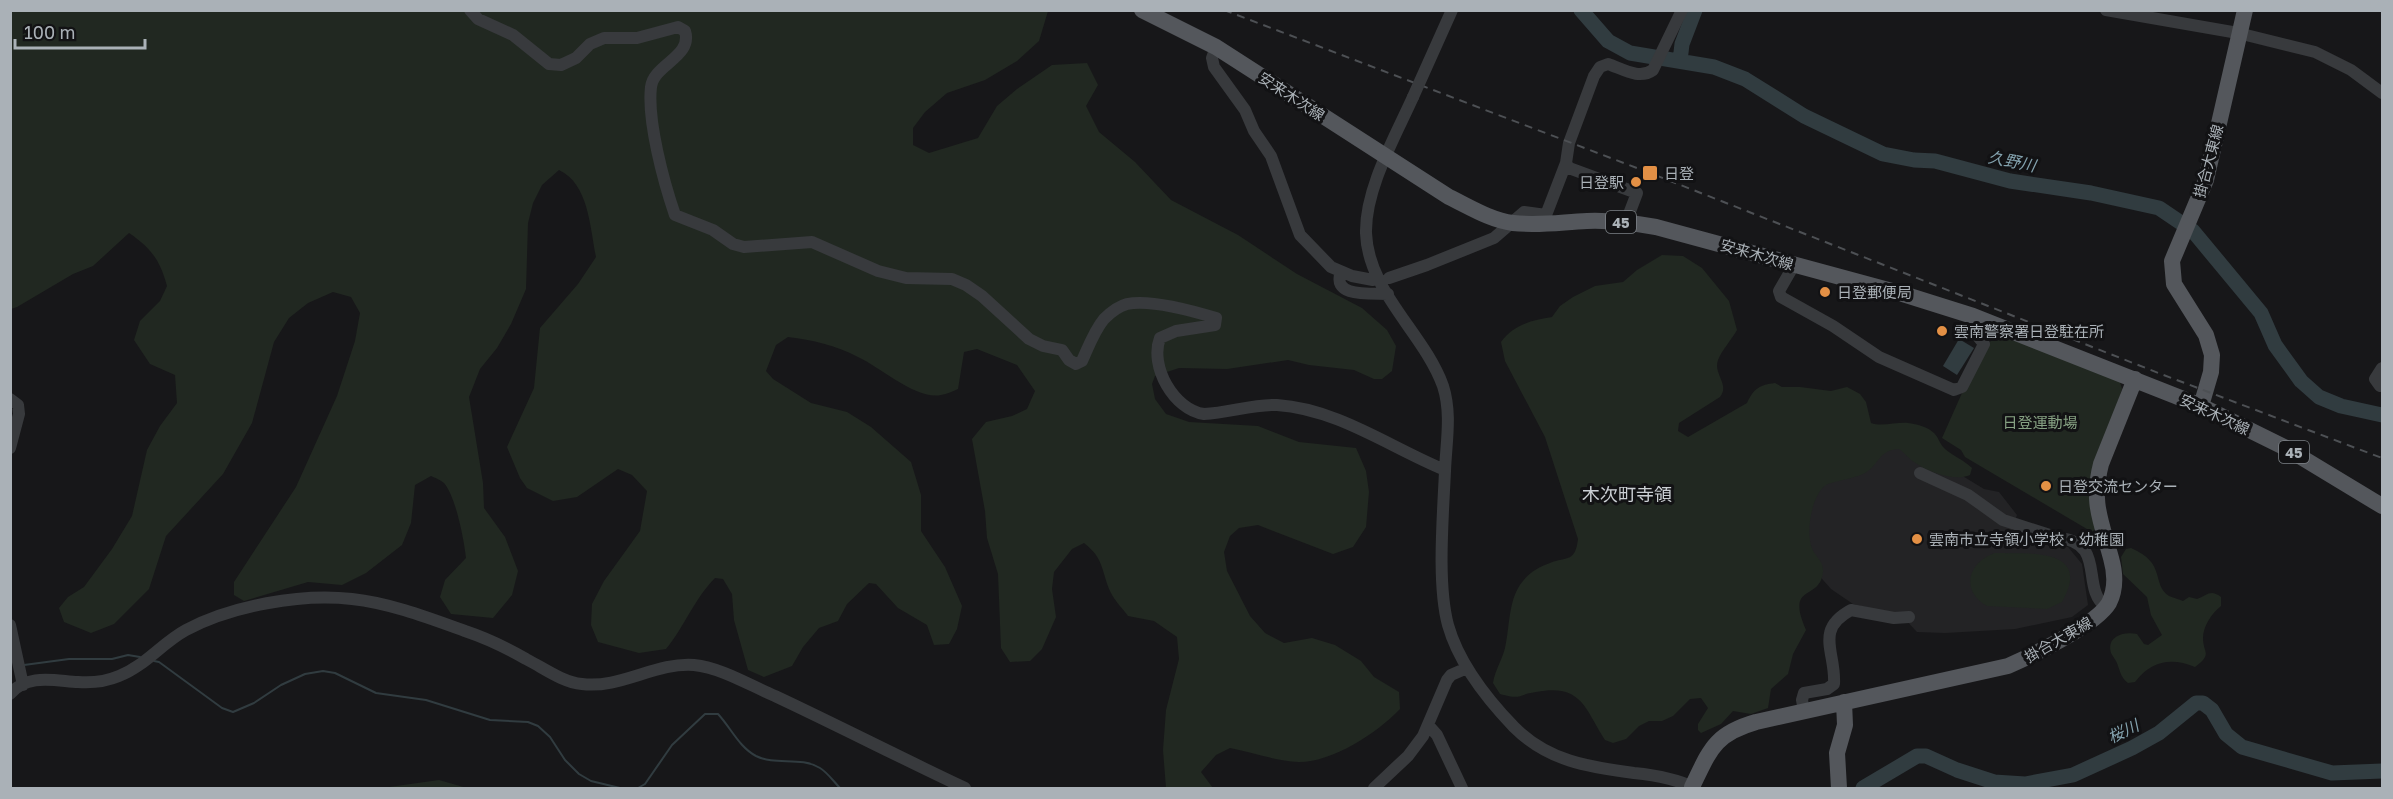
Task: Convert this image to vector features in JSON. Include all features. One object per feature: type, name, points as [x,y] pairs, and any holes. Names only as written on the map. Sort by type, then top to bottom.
[{"type":"main road","name":"安来木次線","points":[[1142,10],[1216,47],[1449,197],[1489,217],[1512,223],[1546,225],[1588,221],[1626,222],[1656,227],[1903,294],[1972,316],[2201,406],[2286,448],[2382,506]]},
{"type":"main road","name":"掛合大東線","points":[[2201,406],[2211,372],[2212,355],[2206,335],[2174,284],[2173,256],[2206,180],[2245,10]]},
{"type":"main road","name":"掛合大東線","points":[[1694,788],[1708,754],[1726,734],[1756,722],[2008,666],[2062,638],[2093,619],[2106,607],[2113,593],[2114,572],[2096,505],[2097,478],[2135,379]]},
{"type":"main road","points":[[1839,789],[1837,753],[1845,725],[1844,702]]},
{"type":"street","points":[[470,10],[478,19],[513,35],[549,64],[561,65],[576,58],[590,44],[604,38],[637,38],[678,27],[685,31],[687,38],[683,49],[658,72],[651,85],[653,126],[675,215],[713,230],[733,244],[744,247],[812,242],[878,271],[906,278],[952,279],[982,296],[1029,339],[1062,350],[1069,360],[1076,364],[1082,362],[1102,321],[1112,311],[1126,304],[1148,303],[1216,318],[1215,325],[1176,332],[1160,338],[1157,346],[1158,363],[1170,390],[1184,406],[1194,412],[1204,414],[1278,405],[1317,414],[1344,423],[1445,470]]},
{"type":"street","points":[[1452,10],[1386,157],[1369,206],[1366,236],[1373,266],[1388,294],[1426,352],[1443,386],[1449,416],[1445,470],[1443,599],[1449,626],[1467,668],[1513,726],[1526,738],[1552,755],[1580,765],[1655,776],[1694,788]]},
{"type":"street","points":[[1389,278],[1494,238],[1524,212],[1546,215],[1566,164],[1569,143],[1594,76],[1600,67],[1608,64],[1638,75],[1648,74],[1653,70],[1682,10]]},
{"type":"street","points":[[2106,10],[2289,44],[2324,55],[2351,70],[2382,93]]},
{"type":"street","points":[[1216,47],[1212,58],[1214,67],[1245,111],[1254,131],[1271,156],[1300,235],[1331,267],[1341,272],[1373,280]]},
{"type":"street","points":[[1566,164],[1569,168],[1637,193],[1626,222]]},
{"type":"street","points":[[1794,265],[1779,291],[1781,297],[1833,326],[1879,357],[1953,390],[1962,387],[1984,344],[1971,328],[1972,316]]},
{"type":"street","points":[[1341,272],[1338,280],[1344,289],[1358,293],[1388,294]]},
{"type":"street","points":[[2380,386],[2375,379],[2382,368]]},
{"type":"street","points":[[10,399],[18,405],[19,414],[10,448]]},
{"type":"street","points":[[1920,473],[1968,495],[2003,520],[2077,543],[2089,557],[2096,597],[2106,607]]},
{"type":"street","points":[[10,694],[15,688],[33,680],[90,682],[117,677],[140,666],[187,630],[240,609],[281,601],[351,599],[385,605],[472,633],[566,680],[583,684],[610,682],[675,666],[692,665],[717,670],[840,726],[965,789]]},
{"type":"street","points":[[1804,711],[1802,700],[1804,693],[1827,689],[1834,684],[1828,636],[1831,626],[1836,621],[1851,610],[1887,617],[1909,617]]},
{"type":"street","points":[[10,624],[23,685]]},
{"type":"street","points":[[1374,789],[1408,756],[1429,726],[1447,680],[1451,675],[1467,668]]},
{"type":"street","points":[[1429,726],[1437,735],[1462,789]]},
{"type":"shaded area","points":[[1959,339],[1974,348],[1957,375],[1943,366]]},
{"type":"shaded area","name":"雲南市立寺領小学校・幼稚園","points":[[1882,436],[1933,458],[1984,489],[1999,492],[2017,515],[2012,531],[2068,547],[2082,564],[2088,605],[2072,617],[2015,629],[1945,633],[1917,632],[1902,616],[1853,604],[1831,589],[1794,547],[1800,504]]},
{"type":"green space","points":[[10,11],[1048,11],[1039,41],[1017,61],[985,80],[947,93],[925,112],[913,128],[913,145],[929,153],[978,138],[997,106],[1017,89],[1052,65],[1087,63],[1098,85],[1086,106],[1099,132],[1135,162],[1171,200],[1238,235],[1297,274],[1362,308],[1387,330],[1396,346],[1392,371],[1382,379],[1374,379],[1354,370],[1288,360],[1227,369],[1179,368],[1155,376],[1152,384],[1155,399],[1166,414],[1189,422],[1258,426],[1299,442],[1356,448],[1366,471],[1369,492],[1366,527],[1353,547],[1333,554],[1258,525],[1239,528],[1230,536],[1224,552],[1227,571],[1250,616],[1265,633],[1284,643],[1312,638],[1335,645],[1361,661],[1374,677],[1399,692],[1400,709],[1367,736],[1340,752],[1326,757],[1299,762],[1230,748],[1216,755],[1201,772],[1213,788],[1166,788],[1163,750],[1166,710],[1179,659],[1177,637],[1154,621],[1128,616],[1111,593],[1096,555],[1084,543],[1072,549],[1054,572],[1052,589],[1056,617],[1042,649],[1030,661],[1010,662],[1001,648],[998,574],[987,538],[985,511],[972,439],[986,422],[1012,416],[1027,409],[1035,391],[1017,365],[977,349],[964,352],[958,389],[941,395],[921,393],[910,388],[841,349],[797,338],[788,337],[776,345],[766,371],[773,379],[811,403],[847,412],[871,427],[911,462],[921,495],[921,531],[945,567],[962,606],[957,629],[949,644],[934,645],[927,625],[898,608],[876,584],[869,583],[847,604],[838,621],[819,628],[803,647],[792,666],[764,677],[748,670],[734,620],[732,594],[723,579],[715,578],[701,595],[666,649],[639,653],[598,642],[591,625],[592,604],[604,581],[640,531],[647,491],[632,475],[618,469],[577,497],[553,501],[527,488],[520,478],[507,447],[534,388],[540,328],[578,284],[596,257],[590,220],[582,196],[577,185],[559,170],[542,185],[533,203],[528,223],[526,289],[511,324],[497,348],[480,369],[469,397],[483,483],[484,508],[505,537],[518,571],[512,595],[493,618],[451,614],[440,597],[445,580],[466,558],[452,498],[444,483],[431,476],[415,485],[411,523],[402,545],[366,573],[342,585],[308,582],[244,601],[234,595],[234,582],[296,487],[337,396],[355,341],[360,313],[351,297],[333,292],[308,303],[289,318],[274,342],[252,423],[223,474],[166,536],[149,589],[114,624],[91,633],[64,622],[59,608],[68,597],[84,587],[112,549],[132,516],[147,450],[160,426],[177,403],[175,375],[150,364],[134,340],[140,321],[160,301],[167,286],[154,255],[129,233],[93,266],[73,274],[11,309]]},
{"type":"green space","points":[[1662,255],[1683,256],[1702,268],[1729,301],[1737,330],[1718,360],[1723,392],[1720,397],[1679,423],[1678,431],[1688,437],[1747,403],[1758,388],[1765,385],[1775,383],[1782,387],[1831,391],[1847,387],[1860,394],[1866,402],[1871,423],[1879,425],[1908,423],[1926,427],[1934,433],[1945,449],[1972,468],[1970,475],[1949,477],[1920,466],[1899,449],[1886,452],[1869,471],[1822,488],[1811,513],[1809,533],[1812,548],[1822,565],[1821,581],[1801,598],[1799,605],[1806,630],[1793,654],[1788,674],[1771,689],[1768,708],[1751,714],[1733,711],[1721,724],[1701,733],[1698,730],[1698,724],[1708,708],[1701,698],[1690,699],[1673,716],[1662,721],[1649,721],[1639,726],[1626,739],[1613,743],[1605,740],[1587,709],[1573,695],[1551,690],[1512,697],[1500,694],[1493,683],[1505,648],[1512,604],[1518,588],[1535,570],[1572,555],[1577,547],[1578,539],[1545,437],[1505,361],[1501,342],[1511,331],[1524,324],[1552,317],[1560,306],[1573,297],[1595,286],[1623,282],[1637,270]]},
{"type":"green space","name":"日登運動場","points":[[1996,333],[2119,379],[2122,389],[2104,445],[2095,529],[2092,532],[1965,457],[1961,450],[1942,438],[1974,366]]},
{"type":"green space","points":[[2131,548],[2150,560],[2161,586],[2169,596],[2183,601],[2189,597],[2197,599],[2211,593],[2221,597],[2221,606],[2206,624],[2203,638],[2206,653],[2204,659],[2195,667],[2178,662],[2162,663],[2148,669],[2135,682],[2128,683],[2124,679],[2111,653],[2111,642],[2117,636],[2127,633],[2137,634],[2144,644],[2148,645],[2162,635],[2151,615],[2147,597],[2123,574],[2121,557],[2126,549]]},
{"type":"green space","points":[[1995,553],[2039,554],[2063,563],[2069,571],[2069,584],[2062,602],[2047,609],[1987,606],[1978,600],[1971,585],[1973,570],[1986,557]]},
{"type":"green space","points":[[439,780],[467,788],[382,788]]},
{"type":"waterway","name":"久野川","points":[[1581,10],[1608,41],[1630,53],[1714,67],[1745,79],[1804,116],[1883,154],[1914,160],[1935,161],[2010,181],[2091,193],[2159,208],[2193,231],[2261,313],[2275,345],[2301,381],[2319,397],[2341,406],[2382,415]]},
{"type":"waterway","points":[[1680,61],[1682,44],[1695,10]]},
{"type":"waterway","points":[[24,665],[69,659],[112,659],[128,655],[140,657]]},
{"type":"waterway","points":[[154,661],[159,662],[222,708],[233,712],[254,703],[281,685],[305,674],[323,671],[335,673],[376,693],[426,700],[490,720],[528,722],[538,726],[550,737],[565,760],[579,774],[591,781],[620,788]]},
{"type":"waterway","name":"桜川","points":[[1863,788],[1917,756],[1926,756],[1957,770],[1994,782],[2025,784],[2073,775],[2159,733],[2196,703],[2203,703],[2212,710],[2226,734],[2242,747],[2332,773],[2382,771]]},
{"type":"waterway","points":[[638,788],[645,784],[672,745],[705,714],[718,714],[740,742],[756,756],[764,759],[812,764],[823,770],[840,788]]},
{"type":"railway","points":[[1224,10],[2382,458]]},
{"type":"place","name":"日登","points":[[1650,173]]},
{"type":"place","name":"日登駅","points":[[1636,182]]},
{"type":"place","name":"日登郵便局","points":[[1825,292]]},
{"type":"place","name":"雲南警察署日登駐在所","points":[[1942,331]]},
{"type":"place","name":"日登交流センター","points":[[2046,486]]},
{"type":"place","name":"雲南市立寺領小学校・幼稚園","points":[[1917,539]]},
{"type":"district","name":"木次町寺領","points":[[1627,494]]}]
